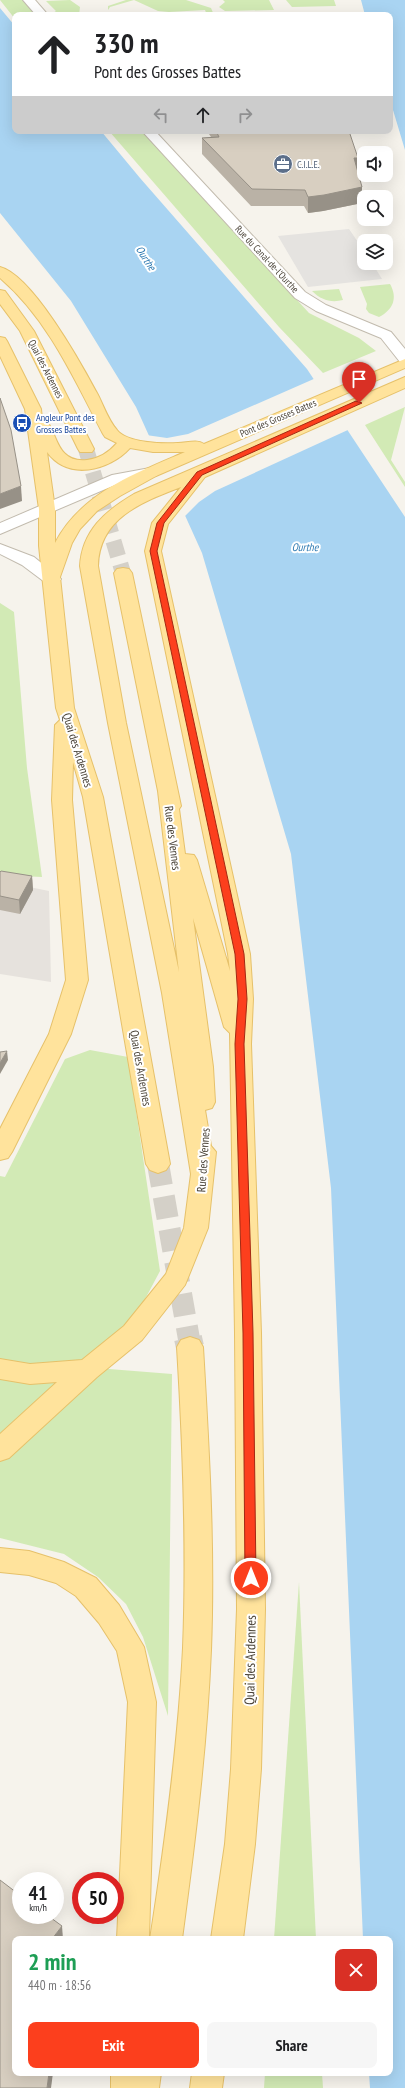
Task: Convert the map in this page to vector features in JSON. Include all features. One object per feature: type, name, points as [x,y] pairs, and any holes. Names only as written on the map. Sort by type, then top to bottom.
[{"type":"main road","points":[[0,271],[10,278],[45,316],[111,434],[126,443],[148,447],[164,448],[217,444]]},
{"type":"main road","name":"Quai des Ardennes","points":[[0,294],[27,331],[86,449]]},
{"type":"main road","name":"Quai des Ardennes","points":[[0,341],[32,409],[47,509],[47,546],[52,579],[65,708],[93,797],[158,1164]]},
{"type":"main road","name":"Pont des Grosses Battes","points":[[52,579],[65,540],[83,514],[110,494],[150,473],[405,363]]},
{"type":"main road","name":"Pont des Grosses Battes","points":[[203,1167],[173,993],[118,723],[89,566],[89,550],[96,535],[106,522],[124,508],[150,493],[199,474],[405,382]]},
{"type":"main road","points":[[32,409],[56,453],[65,461],[84,465],[99,463],[110,458],[126,443]]},
{"type":"main road","name":"Pont des Grosses Battes","points":[[153,551],[160,523],[199,474]]},
{"type":"main road","name":"Quai des Ardennes","points":[[153,551],[240,954],[242,999],[240,1044],[248,1333],[251,1616],[246,1769],[240,1844],[227,1936]]},
{"type":"main road","name":"Quai des Ardennes","points":[[123,572],[167,793],[240,1044]]},
{"type":"main road","points":[[0,1152],[60,1034],[77,980],[62,800],[65,708]]},
{"type":"main road","name":"Rue des Vennes","points":[[0,1450],[88,1370],[133,1333],[176,1278],[196,1228],[203,1167],[205,1117],[202,1067],[167,793]]},
{"type":"main road","points":[[166,1936],[182,1828],[192,1718],[198,1608],[197,1465],[190,1347]]},
{"type":"main road","points":[[0,1368],[30,1374],[88,1370]]},
{"type":"main road","points":[[0,1560],[29,1563],[64,1574],[86,1587],[109,1614],[130,1647],[142,1702],[133,1936]]},
{"type":"main road","points":[[127,2076],[127,2088]]},
{"type":"main road","points":[[143,2088],[145,2076]]},
{"type":"main road","points":[[206,2088],[208,2076]]},
{"type":"street","points":[[29,0],[39,12]]},
{"type":"street","name":"Rue du Canal-de-l'Ourthe","points":[[151,134],[300,295],[321,308],[386,335],[405,359]]},
{"type":"street","points":[[0,529],[118,478],[150,473]]},
{"type":"street","points":[[0,549],[15,553],[36,564],[52,579]]},
{"type":"shaded area","points":[[349,229],[357,241],[357,270],[376,270],[382,279],[308,287],[278,236]]},
{"type":"shaded area","points":[[0,881],[49,891],[51,982],[0,974]]},
{"type":"green space","points":[[0,0],[22,0],[33,12],[12,12],[12,15]]},
{"type":"green space","points":[[70,0],[80,7],[79,12],[54,12],[56,11],[46,1]]},
{"type":"green space","points":[[126,0],[134,0],[110,7],[108,10],[108,6]]},
{"type":"green space","points":[[134,0],[186,0],[211,8],[213,12],[206,12],[205,10],[169,12],[158,11]]},
{"type":"green space","points":[[223,0],[269,0],[274,10],[225,11],[219,7],[225,2]]},
{"type":"green space","points":[[286,0],[334,0],[336,6],[292,7]]},
{"type":"green space","points":[[112,134],[145,134],[309,313],[359,338],[376,351],[323,373],[279,327]]},
{"type":"green space","points":[[390,284],[394,294],[391,307],[379,317],[369,313],[366,309],[367,304],[360,287]]},
{"type":"green space","points":[[339,289],[343,300],[339,301],[326,300],[319,297],[312,291]]},
{"type":"green space","points":[[405,407],[391,460],[405,482],[405,487],[365,425]]},
{"type":"green space","points":[[0,603],[14,612],[27,768],[42,877],[0,875]]},
{"type":"green space","points":[[90,1050],[128,1057],[160,1271],[136,1316],[84,1367],[172,1374],[168,1716],[143,1637],[126,1604],[98,1577],[64,1554],[0,1538],[0,1176],[5,1177],[65,1059]]},
{"type":"green space","points":[[299,1582],[316,1936],[274,1936]]},
{"type":"green space","points":[[265,2076],[322,2076],[323,2088],[264,2088]]},
{"type":"water","points":[[361,0],[405,0],[405,150],[393,110],[393,12],[364,12]]},
{"type":"water","name":"Ourthe","points":[[0,8],[12,22],[12,134],[103,134],[140,178],[307,369],[405,517],[405,2088],[370,2088],[369,2076],[393,2076],[393,1936],[363,1936],[331,1188],[291,854],[202,553],[136,407],[71,301],[0,213]]},
{"type":"pier","points":[[316,378],[350,429],[215,491],[199,502],[184,517],[146,435],[167,438],[188,434]]},
{"type":"building","name":"C.I.L.E.","points":[[218,134],[350,134],[357,155],[357,158],[354,158],[357,169],[357,182],[361,182],[362,187],[308,197],[305,190],[252,189],[202,138],[219,137]]},
{"type":"building","points":[[0,398],[11,430],[21,486],[0,494]]},
{"type":"building","points":[[1,871],[32,876],[19,900],[0,896]]},
{"type":"building","points":[[7,1051],[0,1063],[0,1052]]},
{"type":"building","points":[[0,1880],[12,1889],[12,1924],[59,1924],[62,1926],[54,1936],[12,1936],[12,2076],[49,2076],[47,2088],[0,2088]]},
{"type":"tunnel","points":[[86,449],[123,573]]},
{"type":"tunnel","points":[[158,1164],[189,1339]]},
{"type":"tunnel","points":[[188,1338],[190,1347]]},
{"type":"place","name":"C.I.L.E.","points":[[283,164]]},
{"type":"place","name":"Angleur Pont des Grosses Battes","points":[[22,423]]},
{"type":"route","points":[[251,1578],[248,1333],[240,1044],[242,999],[240,954],[153,551],[160,523],[199,474],[359,403]]}]
